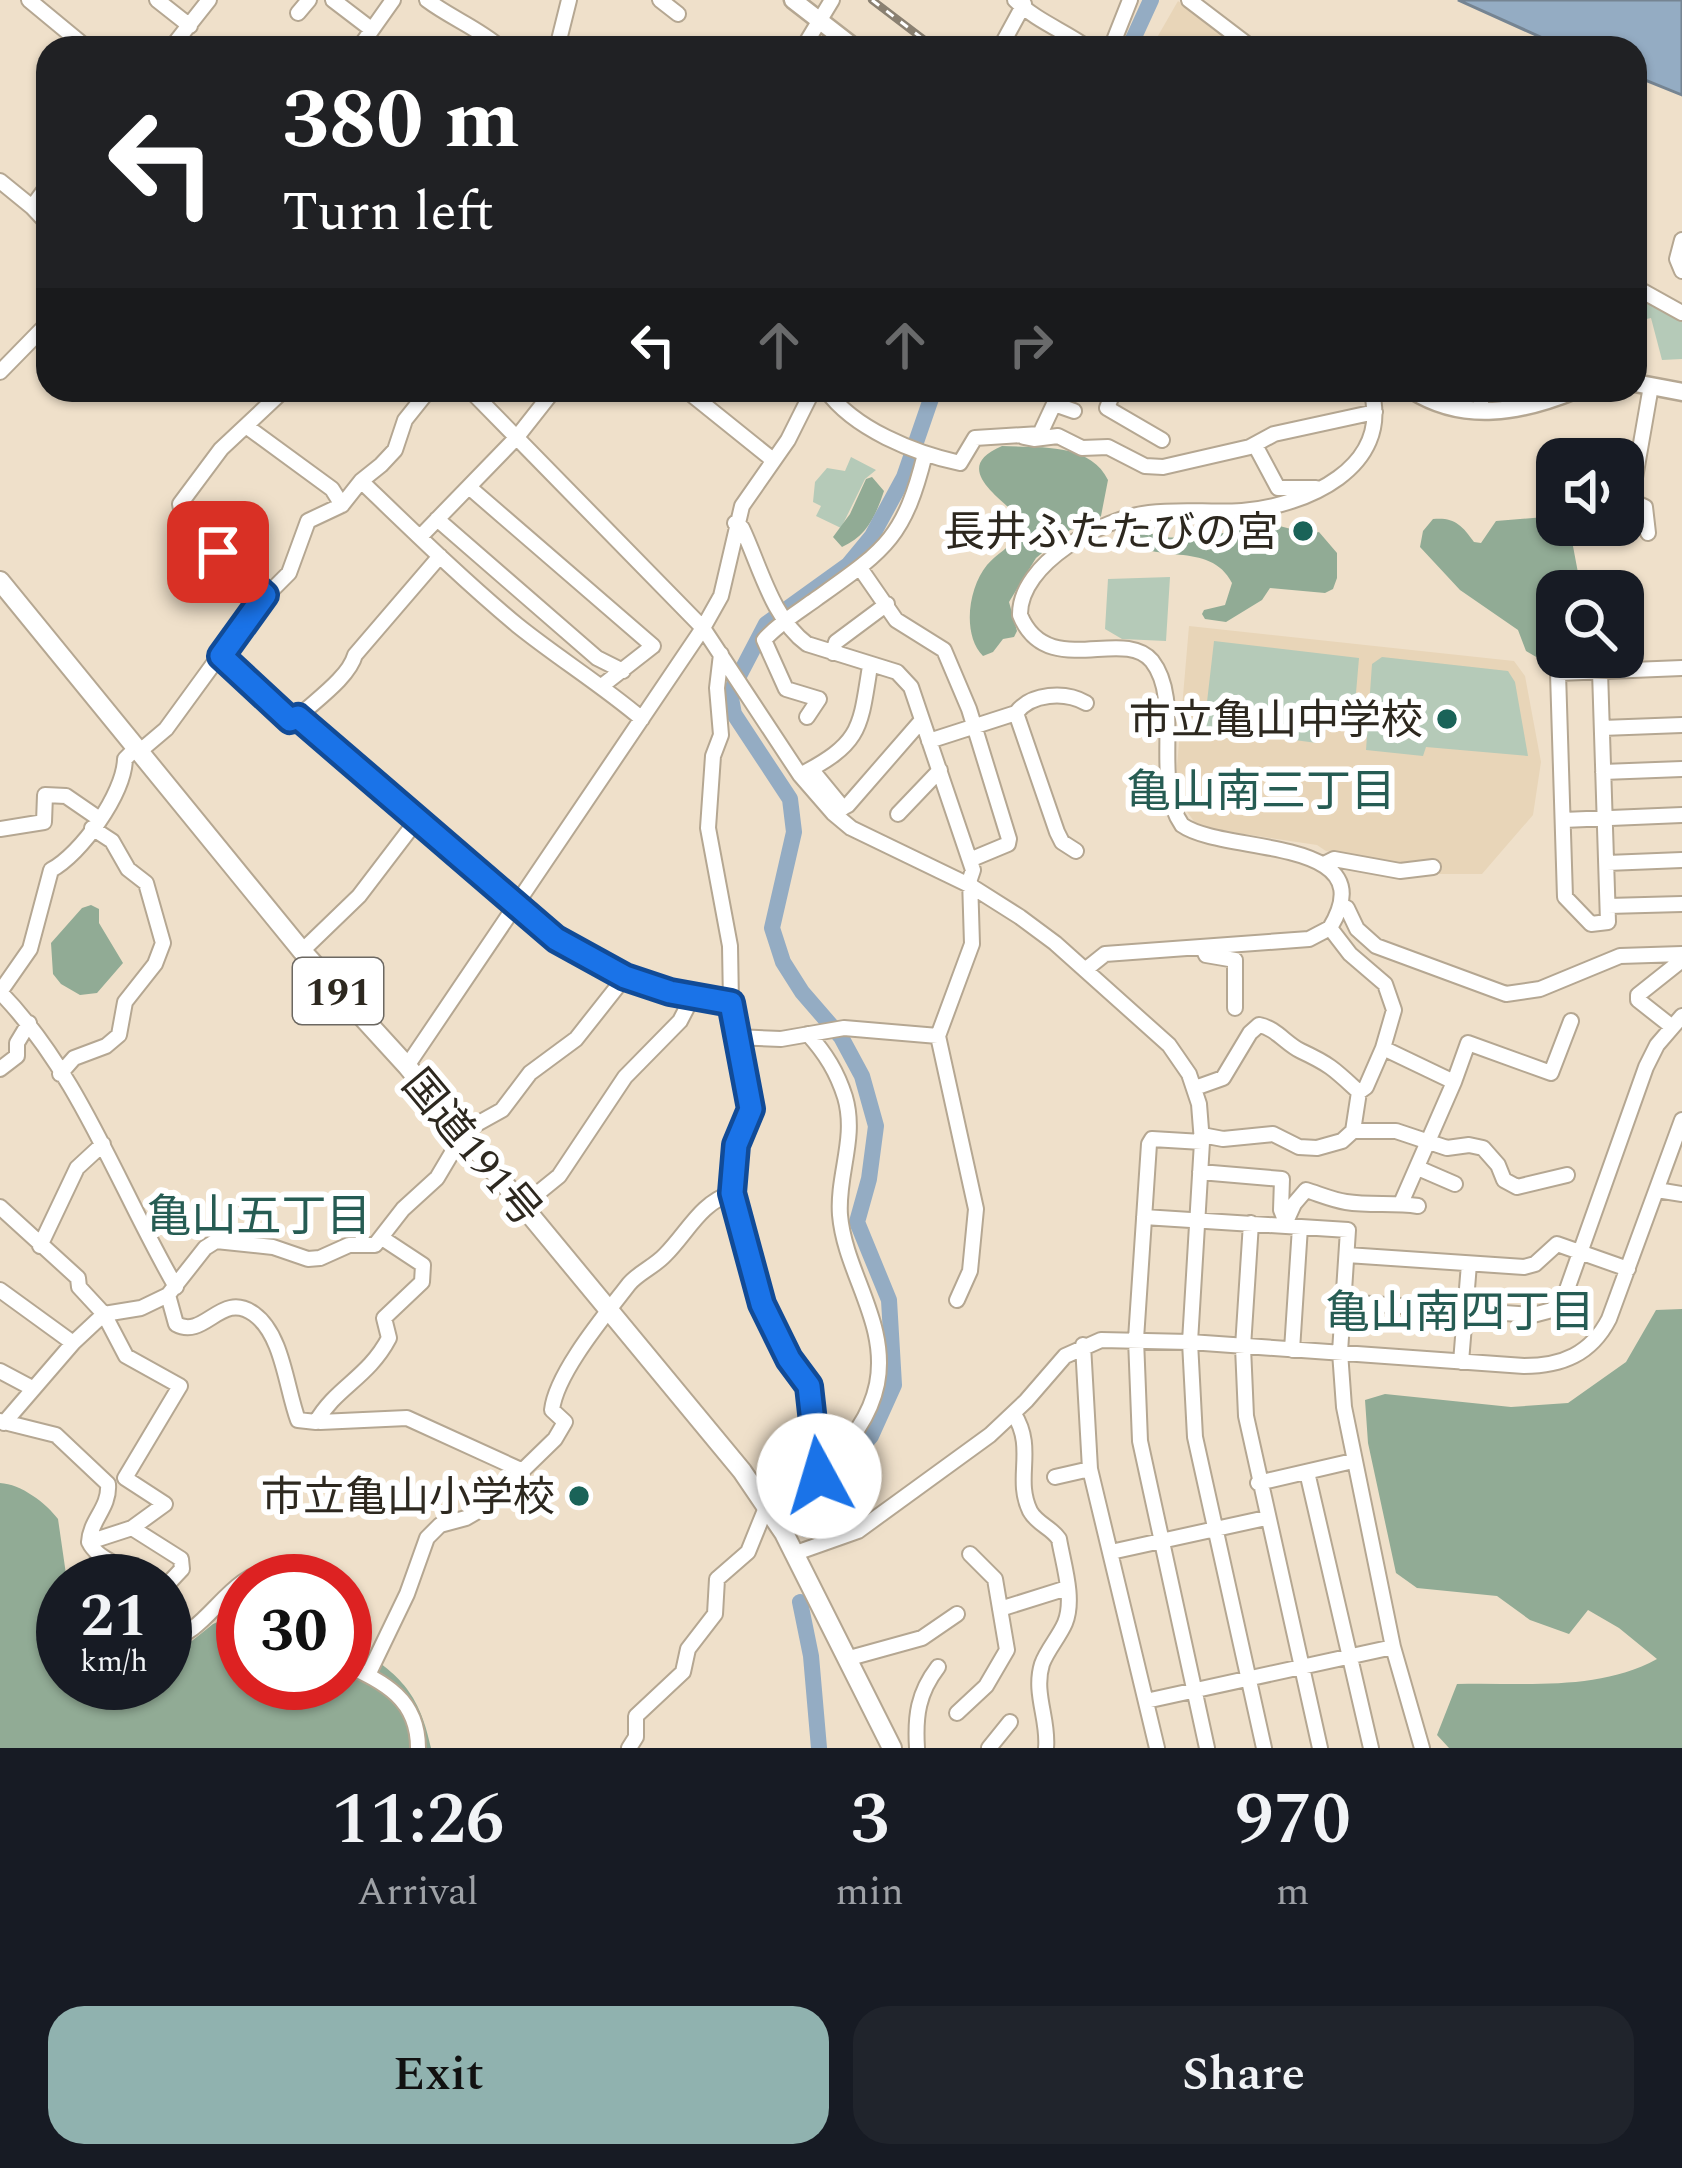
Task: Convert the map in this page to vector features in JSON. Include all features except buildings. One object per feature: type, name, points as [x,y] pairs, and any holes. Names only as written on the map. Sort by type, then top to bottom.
[{"type":"highway","name":"国道191号","points":[[0,581],[302,951],[407,1066],[767,1505],[892,1748]]},
{"type":"main road","points":[[793,0],[839,36]]},
{"type":"main road","points":[[1647,386],[1682,392]]},
{"type":"main road","points":[[1433,402],[1444,408],[1508,411],[1537,402]]},
{"type":"street","points":[[28,0],[72,36]]},
{"type":"street","points":[[157,0],[190,26]]},
{"type":"street","points":[[181,36],[209,0]]},
{"type":"street","points":[[298,13],[309,0]]},
{"type":"street","points":[[334,0],[371,28]]},
{"type":"street","points":[[366,36],[393,0]]},
{"type":"street","points":[[428,0],[487,36]]},
{"type":"street","points":[[559,36],[569,0]]},
{"type":"street","points":[[660,0],[678,14]]},
{"type":"street","points":[[811,36],[832,0]]},
{"type":"street","points":[[1116,36],[1130,0]]},
{"type":"street","points":[[1190,0],[1236,36]]},
{"type":"street","points":[[1006,36],[1022,2],[1052,30],[1071,36]]},
{"type":"street","points":[[0,181],[36,211]]},
{"type":"street","points":[[32,207],[36,202]]},
{"type":"street","points":[[1682,240],[1677,260],[1682,271]]},
{"type":"street","points":[[1647,294],[1682,313]]},
{"type":"street","points":[[0,373],[36,336]]},
{"type":"street","points":[[265,595],[191,528],[179,504],[208,463],[271,402]]},
{"type":"street","points":[[382,1238],[423,1265],[422,1282],[384,1318],[389,1338],[367,1372],[338,1392],[316,1422],[298,1420],[287,1380],[259,1318],[234,1306],[224,1307],[195,1328],[176,1324],[172,1291],[103,1144],[29,1023],[0,992],[30,949],[51,870],[70,860],[95,823],[124,777],[125,759],[175,718],[265,595],[295,563],[308,521],[342,505],[394,450],[405,420],[419,402]]},
{"type":"street","points":[[482,402],[703,628],[838,811],[863,834],[971,886],[1020,917],[1169,1045],[1195,1088],[1202,1138],[1190,1342],[1195,1437],[1264,1748]]},
{"type":"street","points":[[420,537],[544,402]]},
{"type":"street","points":[[703,402],[773,460]]},
{"type":"street","points":[[407,1066],[703,628],[721,596],[742,506],[788,440],[807,402]]},
{"type":"street","points":[[836,402],[897,444],[960,463],[975,438],[1040,434],[1054,404],[1074,412]]},
{"type":"street","points":[[1109,402],[1107,408],[1162,440]]},
{"type":"street","points":[[1085,970],[1105,954],[1309,939],[1330,928],[1342,906],[1340,882],[1324,864],[1199,835],[1181,825],[1169,795],[1160,677],[1149,658],[1133,650],[1087,652],[1050,645],[1030,632],[1020,615],[1027,583],[1074,542],[1121,520],[1152,512],[1256,509],[1321,489],[1363,455],[1370,443],[1373,402]]},
{"type":"street","points":[[1481,402],[1481,410]]},
{"type":"street","points":[[1641,402],[1632,501],[1647,512],[1648,533]]},
{"type":"street","points":[[1024,436],[1034,440],[1058,436],[1082,448],[1108,447],[1152,468],[1375,412]]},
{"type":"street","points":[[246,426],[332,489],[342,505]]},
{"type":"street","points":[[1256,445],[1278,488],[1321,489]]},
{"type":"street","points":[[807,717],[819,699],[785,689],[764,640],[785,618],[860,568],[893,537],[907,516],[923,454]]},
{"type":"street","points":[[361,481],[532,636],[642,719]]},
{"type":"street","points":[[469,487],[653,646],[603,686]]},
{"type":"street","points":[[437,519],[597,658],[623,671]]},
{"type":"street","points":[[735,523],[742,528],[772,598],[807,644],[897,672],[905,679],[971,859],[972,944],[938,1036],[976,1209],[970,1270],[957,1300]]},
{"type":"street","points":[[221,656],[290,720],[298,717],[351,670],[355,655],[440,556]]},
{"type":"street","points":[[860,568],[896,620],[944,650],[973,726],[1009,839],[1008,844],[971,859]]},
{"type":"street","points":[[833,653],[836,642],[886,604]]},
{"type":"street","points":[[723,657],[717,688],[721,735],[713,756],[708,828],[730,946],[736,1037],[751,1109],[736,1145],[732,1193],[762,1304],[789,1359],[809,1386],[819,1476]]},
{"type":"street","points":[[806,772],[828,760],[860,728],[870,666]]},
{"type":"street","points":[[1644,669],[1682,668]]},
{"type":"street","points":[[1558,678],[1565,897],[1591,924],[1608,922],[1600,678]]},
{"type":"street","points":[[929,741],[1016,713],[1026,701],[1070,694],[1086,703]]},
{"type":"street","points":[[1016,713],[1057,832],[1076,851]]},
{"type":"street","points":[[298,717],[556,939],[625,977],[731,1003]]},
{"type":"street","points":[[838,811],[922,720]]},
{"type":"street","points":[[1602,728],[1682,725]]},
{"type":"street","points":[[1604,772],[1682,769]]},
{"type":"street","points":[[898,814],[940,770]]},
{"type":"street","points":[[0,829],[44,822],[45,795],[66,796],[112,841],[128,869],[146,884],[163,943],[155,964],[128,995],[119,1035],[106,1046],[74,1058],[60,1074]]},
{"type":"street","points":[[1563,820],[1682,815]]},
{"type":"street","points":[[302,951],[359,896],[417,820]]},
{"type":"street","points":[[1324,864],[1334,859],[1400,871],[1433,867]]},
{"type":"street","points":[[1606,863],[1682,860]]},
{"type":"street","points":[[1608,906],[1682,904]]},
{"type":"street","points":[[1342,906],[1376,946],[1506,994],[1540,989],[1606,959],[1682,957]]},
{"type":"street","points":[[1330,928],[1350,954],[1385,984],[1394,1010],[1383,1048],[1366,1087],[1359,1092],[1353,1132]]},
{"type":"street","points":[[1203,947],[1206,955],[1235,960],[1235,1008]]},
{"type":"street","points":[[1343,1302],[1545,1314],[1561,1303],[1646,1067],[1677,1021],[1639,1000],[1638,995],[1682,957]]},
{"type":"street","points":[[96,1554],[90,1531],[109,1495],[108,1484],[56,1435],[2,1422],[73,1343],[104,1314],[141,1308],[172,1291],[205,1248],[216,1241],[273,1247],[308,1259],[349,1245],[375,1245],[442,1171],[464,1137],[483,1118],[502,1110],[530,1073],[576,1039],[625,977]]},
{"type":"street","points":[[522,1206],[559,1176],[625,1077],[680,1022],[693,997]]},
{"type":"street","points":[[1402,1201],[1468,1043],[1551,1073],[1571,1021]]},
{"type":"street","points":[[0,1069],[16,1055],[29,1023]]},
{"type":"street","points":[[1195,1088],[1223,1078],[1259,1025],[1272,1028],[1296,1049],[1325,1060],[1359,1092]]},
{"type":"street","points":[[736,1037],[781,1040],[844,1028],[938,1036]]},
{"type":"street","points":[[784,1533],[819,1476],[858,1432],[877,1383],[879,1355],[869,1303],[840,1218],[839,1188],[850,1130],[846,1100],[829,1057],[811,1034]]},
{"type":"street","points":[[1383,1048],[1454,1082]]},
{"type":"street","points":[[793,1554],[858,1532],[1014,1414],[1065,1356],[1101,1340],[1545,1366],[1576,1356],[1603,1331],[1678,1145],[1682,1120]]},
{"type":"street","points":[[1207,1748],[1140,1441],[1136,1339],[1152,1139],[1273,1134],[1299,1147],[1317,1148],[1342,1141],[1353,1132],[1396,1131],[1454,1149],[1483,1148],[1504,1180],[1516,1187],[1567,1175]]},
{"type":"street","points":[[40,1246],[77,1168],[103,1144]]},
{"type":"street","points":[[1418,1168],[1455,1184]]},
{"type":"street","points":[[1200,1172],[1282,1179],[1281,1210],[1290,1224]]},
{"type":"street","points":[[1292,1350],[1290,1224],[1306,1190],[1348,1202],[1381,1205],[1402,1201],[1418,1206]]},
{"type":"street","points":[[1657,1190],[1682,1194]]},
{"type":"street","points":[[372,1666],[427,1538],[440,1525],[485,1507],[562,1431],[565,1422],[551,1410],[552,1402],[567,1372],[631,1282],[668,1253],[714,1199],[732,1193]]},
{"type":"street","points":[[0,1207],[78,1279],[126,1356],[180,1386],[125,1478],[165,1504],[132,1528],[89,1542]]},
{"type":"street","points":[[1144,1217],[1348,1230],[1340,1352],[1353,1461],[1393,1647],[1422,1748]]},
{"type":"street","points":[[1251,1223],[1244,1347],[1246,1416],[1320,1748]]},
{"type":"street","points":[[1347,1255],[1524,1268],[1556,1244],[1628,1269]]},
{"type":"street","points":[[1461,1361],[1469,1264]]},
{"type":"street","points":[[0,1289],[73,1343]]},
{"type":"street","points":[[1083,1345],[1090,1468],[1157,1748]]},
{"type":"street","points":[[0,1371],[32,1388]]},
{"type":"street","points":[[1014,1414],[1024,1430],[1028,1507],[1059,1539],[1067,1588],[1069,1616],[1042,1664],[1039,1700],[1048,1731],[1046,1748]]},
{"type":"street","points":[[320,1422],[407,1418],[520,1470]]},
{"type":"street","points":[[1258,1483],[1353,1461]]},
{"type":"street","points":[[1055,1477],[1090,1468]]},
{"type":"street","points":[[1306,1472],[1371,1748]]},
{"type":"street","points":[[629,1748],[636,1737],[636,1716],[683,1672],[688,1649],[715,1614],[717,1579],[748,1552],[767,1505]]},
{"type":"street","points":[[1111,1552],[1266,1518]]},
{"type":"street","points":[[132,1528],[174,1554]]},
{"type":"street","points":[[957,1713],[986,1686],[1007,1650],[995,1579],[970,1554]]},
{"type":"street","points":[[1000,1609],[1067,1588]]},
{"type":"street","points":[[192,1627],[216,1604]]},
{"type":"street","points":[[846,1659],[922,1638],[957,1613]]},
{"type":"street","points":[[1146,1701],[1393,1647]]},
{"type":"street","points":[[917,1748],[915,1713],[938,1667]]},
{"type":"street","points":[[372,1677],[402,1695],[418,1730],[418,1748]]},
{"type":"street","points":[[989,1748],[1010,1723]]},
{"type":"shaded area","points":[[1178,1],[1224,36],[1158,36]]},
{"type":"shaded area","points":[[1189,626],[1514,661],[1525,676],[1541,762],[1533,815],[1482,874],[1435,874],[1431,862],[1400,866],[1326,851],[1317,845],[1198,827],[1178,799],[1176,778]]},
{"type":"green space","points":[[1647,302],[1682,322],[1682,359],[1662,360],[1651,318],[1647,319]]},
{"type":"green space","points":[[1002,446],[1076,453],[1100,468],[1108,480],[1101,516],[1070,530],[1036,558],[1009,602],[1017,631],[1014,637],[1003,639],[983,656],[970,624],[975,586],[987,565],[1018,535],[1023,522],[980,474],[986,455]]},
{"type":"green space","points":[[851,457],[876,470],[865,479],[841,528],[816,516],[821,506],[813,502],[815,482],[827,468],[845,471]]},
{"type":"green space","points":[[872,477],[884,491],[878,508],[864,531],[842,547],[833,537],[866,479]]},
{"type":"green space","points":[[1536,518],[1536,546],[1573,546],[1577,570],[1536,570],[1536,657],[1526,651],[1518,630],[1460,590],[1420,547],[1423,531],[1433,519],[1452,521],[1481,543],[1496,521]]},
{"type":"green space","points":[[1268,523],[1319,532],[1337,553],[1333,589],[1325,593],[1270,588],[1262,600],[1226,622],[1205,619],[1202,614],[1225,605],[1232,583],[1222,570],[1195,557],[1147,550],[1120,536],[1136,529],[1163,537],[1189,537]]},
{"type":"green space","points":[[1170,577],[1166,641],[1122,639],[1105,629],[1108,579]]},
{"type":"green space","points":[[1214,641],[1359,658],[1353,728],[1319,724],[1317,743],[1204,728]]},
{"type":"green space","points":[[1382,657],[1508,671],[1515,682],[1528,756],[1426,747],[1423,756],[1366,750],[1372,664]]},
{"type":"green space","points":[[82,908],[99,909],[99,923],[123,963],[97,993],[80,995],[53,974],[51,943]]},
{"type":"green space","points":[[1682,1309],[1682,1748],[1449,1748],[1437,1735],[1457,1684],[1585,1681],[1657,1659],[1588,1610],[1569,1634],[1530,1620],[1497,1596],[1417,1588],[1396,1573],[1368,1443],[1365,1400],[1385,1394],[1511,1407],[1568,1403],[1626,1362],[1656,1310]]},
{"type":"green space","points":[[0,1483],[32,1495],[58,1519],[63,1554],[36,1554],[36,1710],[192,1710],[192,1641],[216,1623],[216,1710],[372,1710],[372,1657],[411,1695],[431,1748],[0,1748]]},
{"type":"water","points":[[1458,0],[1682,0],[1682,95],[1647,81],[1647,36],[1538,36]]},
{"type":"waterway","points":[[1134,36],[1151,0]]},
{"type":"waterway","points":[[805,1529],[816,1501],[871,1436],[894,1385],[889,1300],[857,1222],[876,1126],[862,1076],[841,1037],[783,962],[772,928],[794,832],[790,799],[734,714],[730,693],[766,624],[848,565],[872,536],[904,477],[930,402]]},
{"type":"waterway","points":[[800,1602],[811,1656],[819,1748]]},
{"type":"railway","points":[[872,0],[919,36]]},
{"type":"place","name":"長井ふたたびの宮","points":[[1303,531]]},
{"type":"place","name":"市立亀山中学校","points":[[1447,719]]},
{"type":"place","name":"市立亀山小学校","points":[[579,1496]]},
{"type":"district","name":"亀山南三丁目","points":[[1261,790]]},
{"type":"district","name":"亀山五丁目","points":[[259,1215]]},
{"type":"district","name":"亀山南四丁目","points":[[1460,1311]]},
{"type":"route","points":[[218,552],[265,595],[221,656],[290,720],[298,717],[556,939],[625,977],[670,992],[731,1003],[751,1109],[736,1145],[732,1193],[762,1304],[789,1359],[809,1386],[819,1476]]}]
